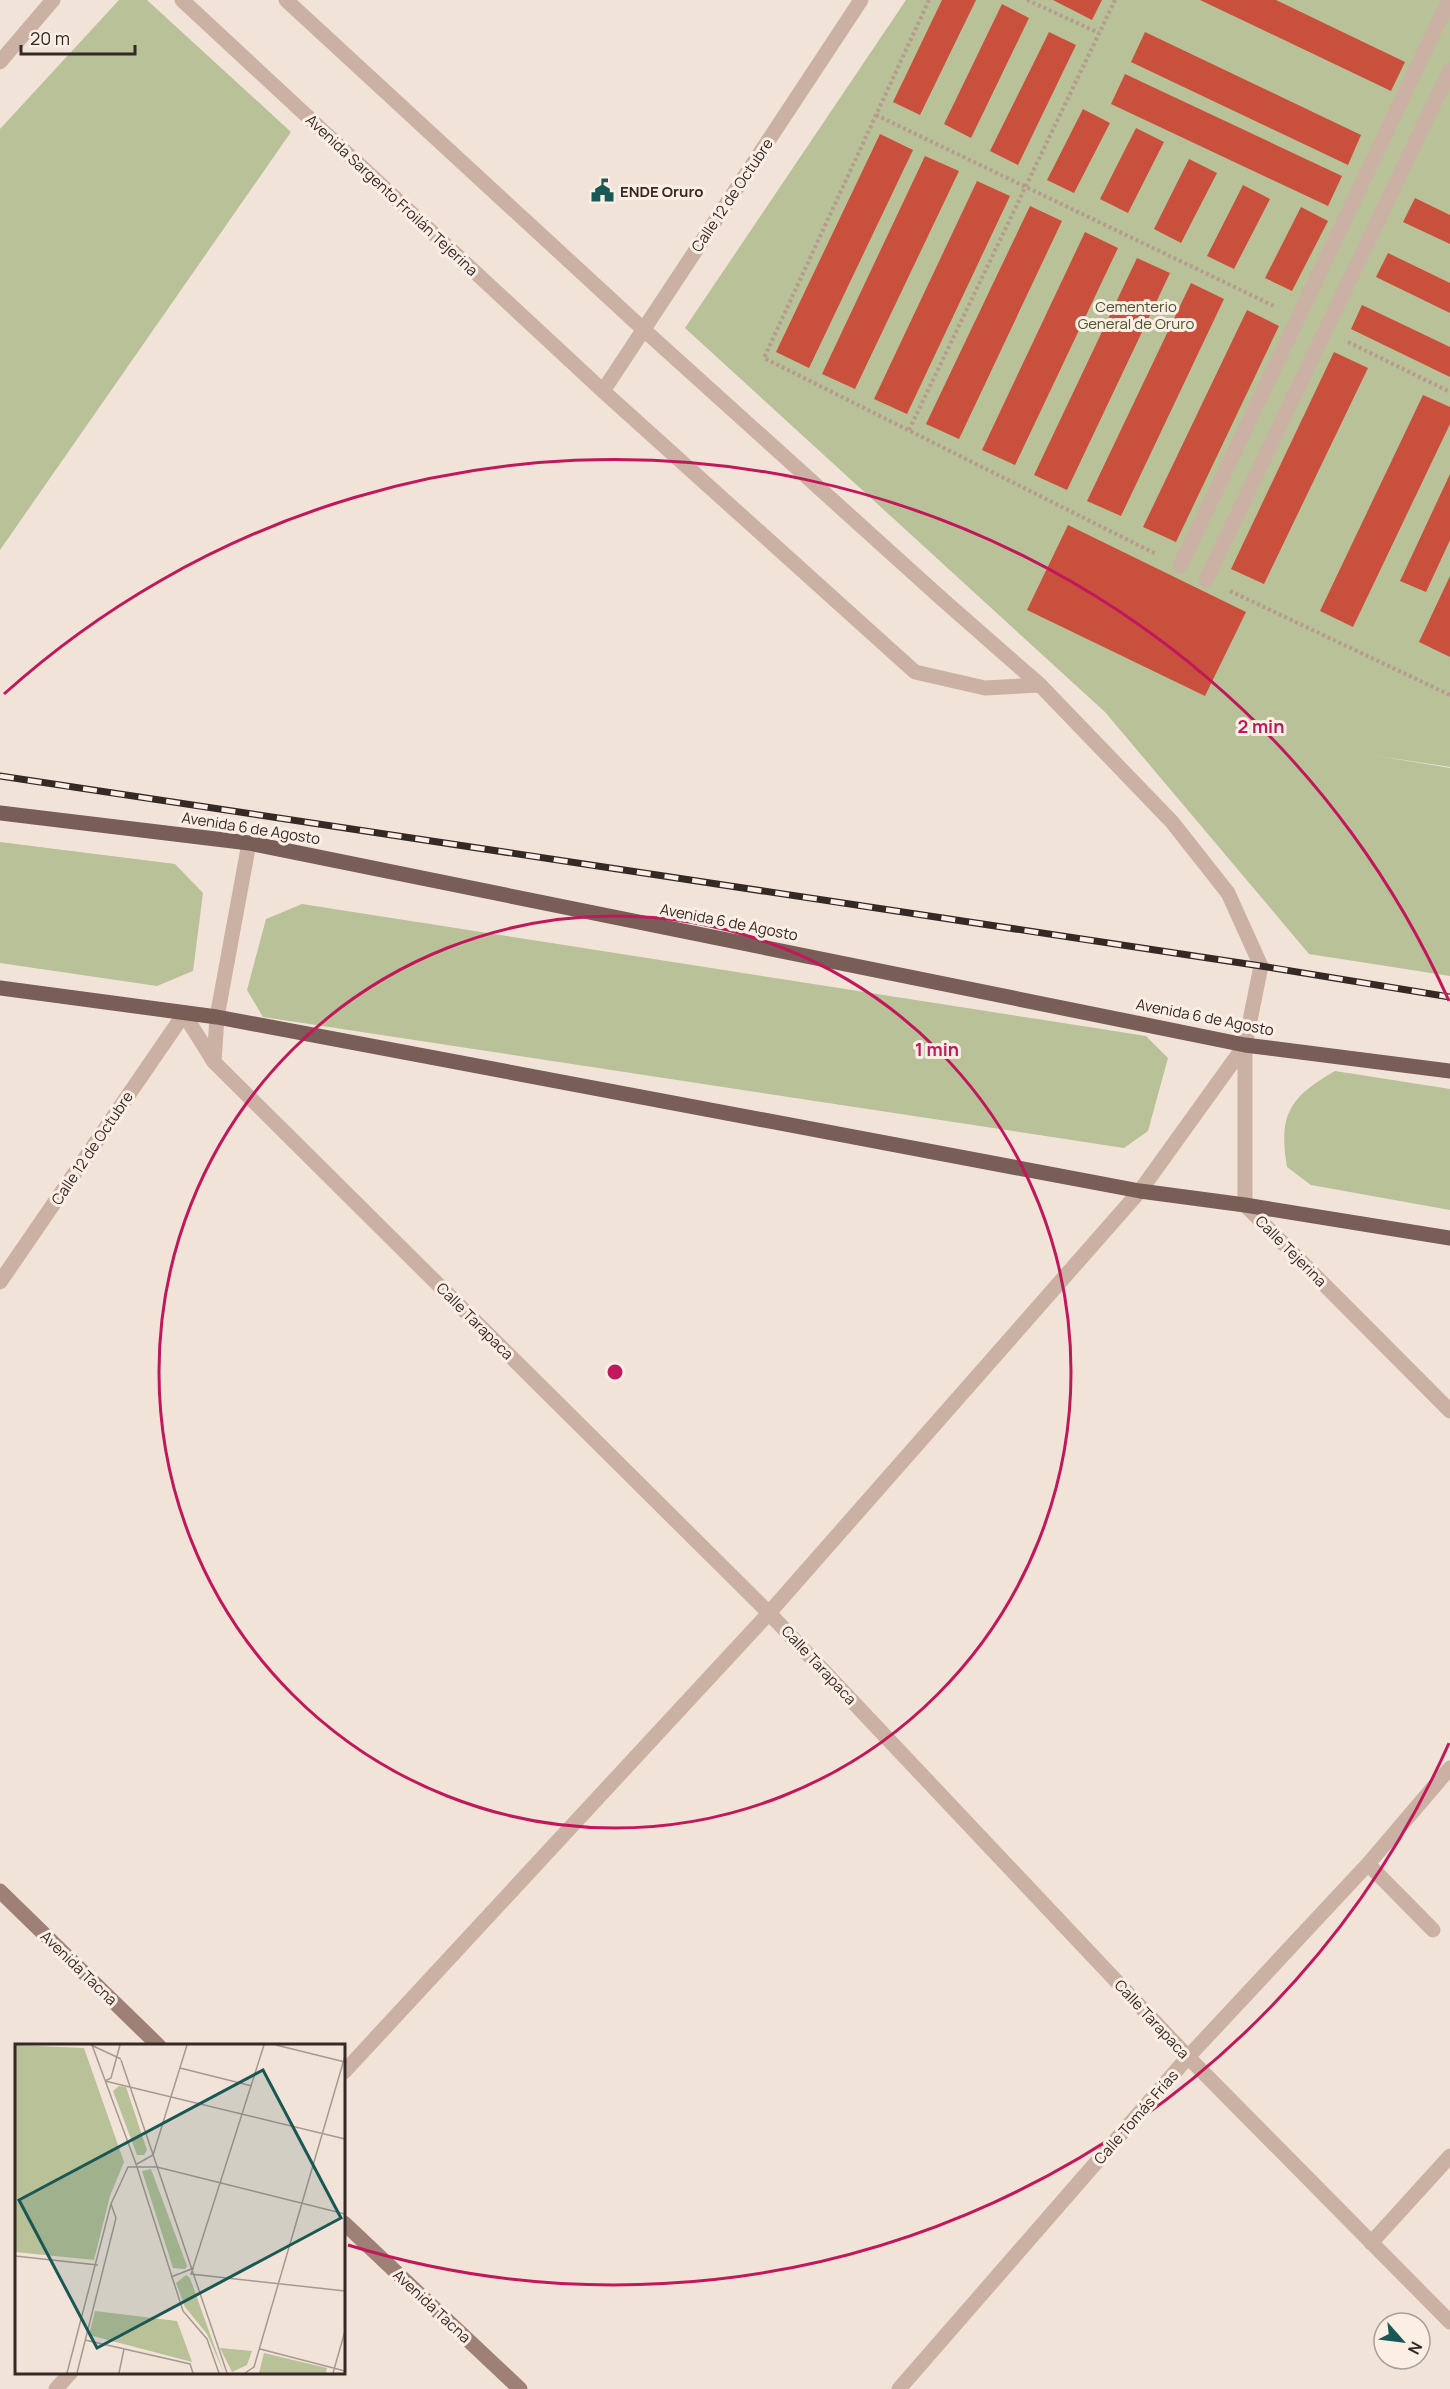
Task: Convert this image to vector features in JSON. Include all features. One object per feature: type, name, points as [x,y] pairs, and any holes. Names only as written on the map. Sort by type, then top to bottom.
[{"type":"main road","name":"Avenida 6 de Agosto","points":[[0,813],[249,843],[1245,1045],[1450,1071]]},
{"type":"main road","points":[[0,988],[217,1017],[1140,1191],[1245,1205],[1450,1238]]},
{"type":"main road","name":"Avenida Tacna","points":[[0,1891],[157,2044]]},
{"type":"main road","name":"Avenida Tacna","points":[[345,2224],[520,2389]]},
{"type":"street","points":[[0,62],[53,0]]},
{"type":"street","name":"Avenida Sargento Froilán Tejerina","points":[[182,0],[603,391],[915,672],[985,688],[1040,685]]},
{"type":"street","points":[[286,0],[643,329],[1040,685],[1172,822],[1228,893],[1261,966],[1245,1045],[1140,1191],[769,1613],[345,2071]]},
{"type":"street","name":"Calle 12 de Octubre","points":[[603,391],[861,0]]},
{"type":"street","points":[[1180,566],[1449,0]]},
{"type":"street","points":[[1206,580],[1450,70]]},
{"type":"street","points":[[214,1062],[217,1017],[249,843]]},
{"type":"street","name":"Calle 12 de Octubre","points":[[0,1282],[184,1014]]},
{"type":"street","name":"Calle Tarapaca","points":[[184,1014],[214,1062],[769,1613],[1188,2057],[1450,2322]]},
{"type":"street","name":"Calle Tejerina","points":[[1245,1045],[1245,1205],[1450,1411]]},
{"type":"street","name":"Calle Tomás Frías","points":[[898,2389],[1188,2057],[1368,1864],[1450,1768]]},
{"type":"street","points":[[1368,1864],[1433,1930]]},
{"type":"street","points":[[1371,2243],[1450,2156]]},
{"type":"street","points":[[56,2389],[70,2374]]},
{"type":"path","points":[[929,0],[764,358],[1180,566]]},
{"type":"path","points":[[1027,0],[1099,33]]},
{"type":"path","points":[[909,430],[1114,0]]},
{"type":"path","points":[[876,114],[1298,318]]},
{"type":"path","points":[[1325,330],[1450,392]]},
{"type":"path","points":[[1206,580],[1450,695]]},
{"type":"green space","points":[[119,0],[147,0],[291,132],[0,550],[0,129]]},
{"type":"green space","name":"Cementerio General de Oruro","points":[[906,0],[1450,0],[1450,767],[1372,755],[1450,768],[1450,976],[1309,954],[1105,712],[685,328]]},
{"type":"green space","points":[[0,842],[175,864],[203,893],[193,971],[157,986],[0,963]]},
{"type":"green space","points":[[302,904],[1146,1036],[1168,1058],[1148,1131],[1124,1148],[263,1017],[247,990],[266,919]]},
{"type":"green space","points":[[1335,1071],[1450,1089],[1450,1210],[1311,1185],[1287,1167],[1284,1133],[1291,1109],[1307,1090]]},
{"type":"building","points":[[942,0],[976,0],[920,115],[893,102]]},
{"type":"building","points":[[1053,0],[1102,0],[1092,20]]},
{"type":"building","points":[[1200,0],[1276,0],[1405,62],[1391,91]]},
{"type":"building","points":[[1002,4],[1029,18],[971,138],[944,124]]},
{"type":"building","points":[[1049,32],[1076,45],[1018,165],[990,151]]},
{"type":"building","points":[[1145,32],[1361,135],[1348,165],[1131,62]]},
{"type":"building","points":[[1125,74],[1342,176],[1328,206],[1111,104]]},
{"type":"building","points":[[1083,109],[1110,123],[1074,193],[1047,180]]},
{"type":"building","points":[[1136,128],[1164,142],[1128,213],[1100,199]]},
{"type":"building","points":[[880,134],[913,150],[809,368],[776,352]]},
{"type":"building","points":[[925,156],[959,171],[855,389],[822,374]]},
{"type":"building","points":[[1189,159],[1217,173],[1181,243],[1154,229]]},
{"type":"building","points":[[977,181],[1010,196],[907,414],[874,399]]},
{"type":"building","points":[[1243,185],[1270,199],[1234,269],[1207,256]]},
{"type":"building","points":[[1415,198],[1450,215],[1450,244],[1403,222]]},
{"type":"building","points":[[1030,206],[1062,221],[959,439],[926,424]]},
{"type":"building","points":[[1301,207],[1328,221],[1292,291],[1265,278]]},
{"type":"building","points":[[1085,232],[1118,248],[1015,465],[982,450]]},
{"type":"building","points":[[1388,253],[1450,283],[1450,313],[1376,277]]},
{"type":"building","points":[[1137,258],[1170,273],[1067,490],[1034,475]]},
{"type":"building","points":[[1191,283],[1224,299],[1121,516],[1087,501]]},
{"type":"building","points":[[1362,305],[1450,347],[1450,377],[1351,329]]},
{"type":"building","points":[[1247,310],[1279,326],[1176,542],[1143,527]]},
{"type":"building","points":[[1334,352],[1368,368],[1264,584],[1231,569]]},
{"type":"building","points":[[1423,395],[1450,407],[1450,424],[1353,627],[1320,611]]},
{"type":"building","points":[[1450,474],[1450,540],[1426,592],[1400,581]]},
{"type":"building","points":[[1068,525],[1246,612],[1205,696],[1027,610]]},
{"type":"building","points":[[1450,576],[1450,657],[1419,642]]},
{"type":"railway","points":[[0,776],[1261,966],[1450,997]]},
{"type":"place","name":"ENDE Oruro","points":[[602,191]]}]
